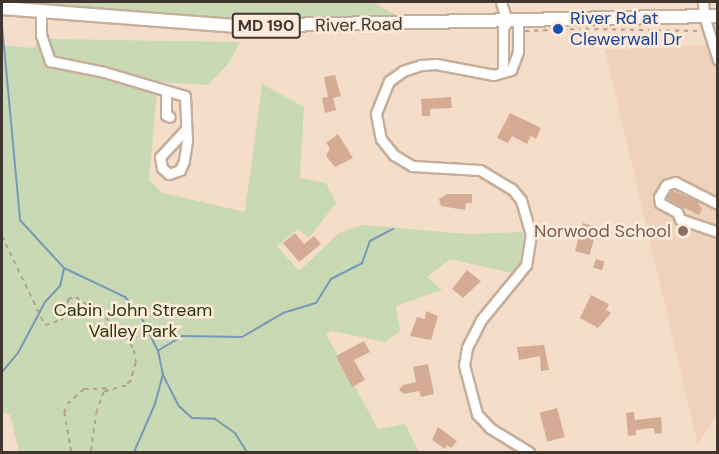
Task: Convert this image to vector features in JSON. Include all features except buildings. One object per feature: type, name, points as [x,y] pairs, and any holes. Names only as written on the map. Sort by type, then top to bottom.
[{"type":"main road","name":"River Road","points":[[8,8],[34,7],[234,26],[515,25],[717,16]]},
{"type":"street","points":[[501,2],[515,25],[516,64],[503,72],[481,74],[435,64],[412,68],[389,81],[376,114],[381,138],[394,155],[412,166],[480,170],[512,189],[521,200],[531,234],[526,265],[482,320],[467,348],[464,365],[477,414],[490,428],[529,453]]},
{"type":"street","points":[[704,2],[704,16],[717,60]]},
{"type":"street","points":[[34,7],[50,61],[104,72],[185,96],[185,130]]},
{"type":"street","points":[[503,72],[515,25]]},
{"type":"street","points":[[166,91],[166,114],[170,117]]},
{"type":"street","points":[[717,204],[675,182],[666,185],[659,197],[660,203],[677,212],[680,219],[717,232]]},
{"type":"path","points":[[515,25],[700,32]]},
{"type":"path","points":[[2,236],[45,325],[61,320],[67,312],[68,299],[76,297],[121,329],[134,350],[136,363],[126,386],[104,392],[97,411],[91,453]]},
{"type":"path","points":[[71,453],[64,412],[67,404],[84,389],[116,388]]},
{"type":"shaded area","name":"Norwood School","points":[[717,44],[718,412],[698,445],[605,50]]},
{"type":"green space","points":[[10,2],[372,2],[402,18],[330,26],[30,9]]},
{"type":"green space","name":"Cabin John Stream Valley Park","points":[[48,39],[240,42],[228,64],[208,85],[158,82],[149,180],[163,193],[245,212],[262,84],[304,107],[300,178],[326,183],[336,203],[309,238],[298,229],[277,246],[299,271],[339,233],[363,225],[467,234],[523,232],[526,251],[517,274],[450,259],[427,277],[442,290],[396,306],[400,331],[385,342],[332,331],[326,334],[378,429],[405,424],[419,452],[19,452],[10,415],[2,412],[2,45],[32,48]]},
{"type":"waterway","points":[[2,25],[20,220],[64,268],[125,297],[139,313],[158,351],[163,374],[155,404],[134,452]]},
{"type":"waterway","points":[[159,350],[182,336],[242,337],[283,313],[316,303],[331,279],[362,263],[370,241],[393,229]]},
{"type":"waterway","points":[[2,372],[18,353],[45,302],[60,286],[64,269]]},
{"type":"waterway","points":[[163,375],[179,406],[192,418],[215,419],[235,433],[247,452]]},
{"type":"place","name":"River Rd at Clewerwall Dr","points":[[558,29]]},
{"type":"place","name":"Norwood School","points":[[683,231]]}]
